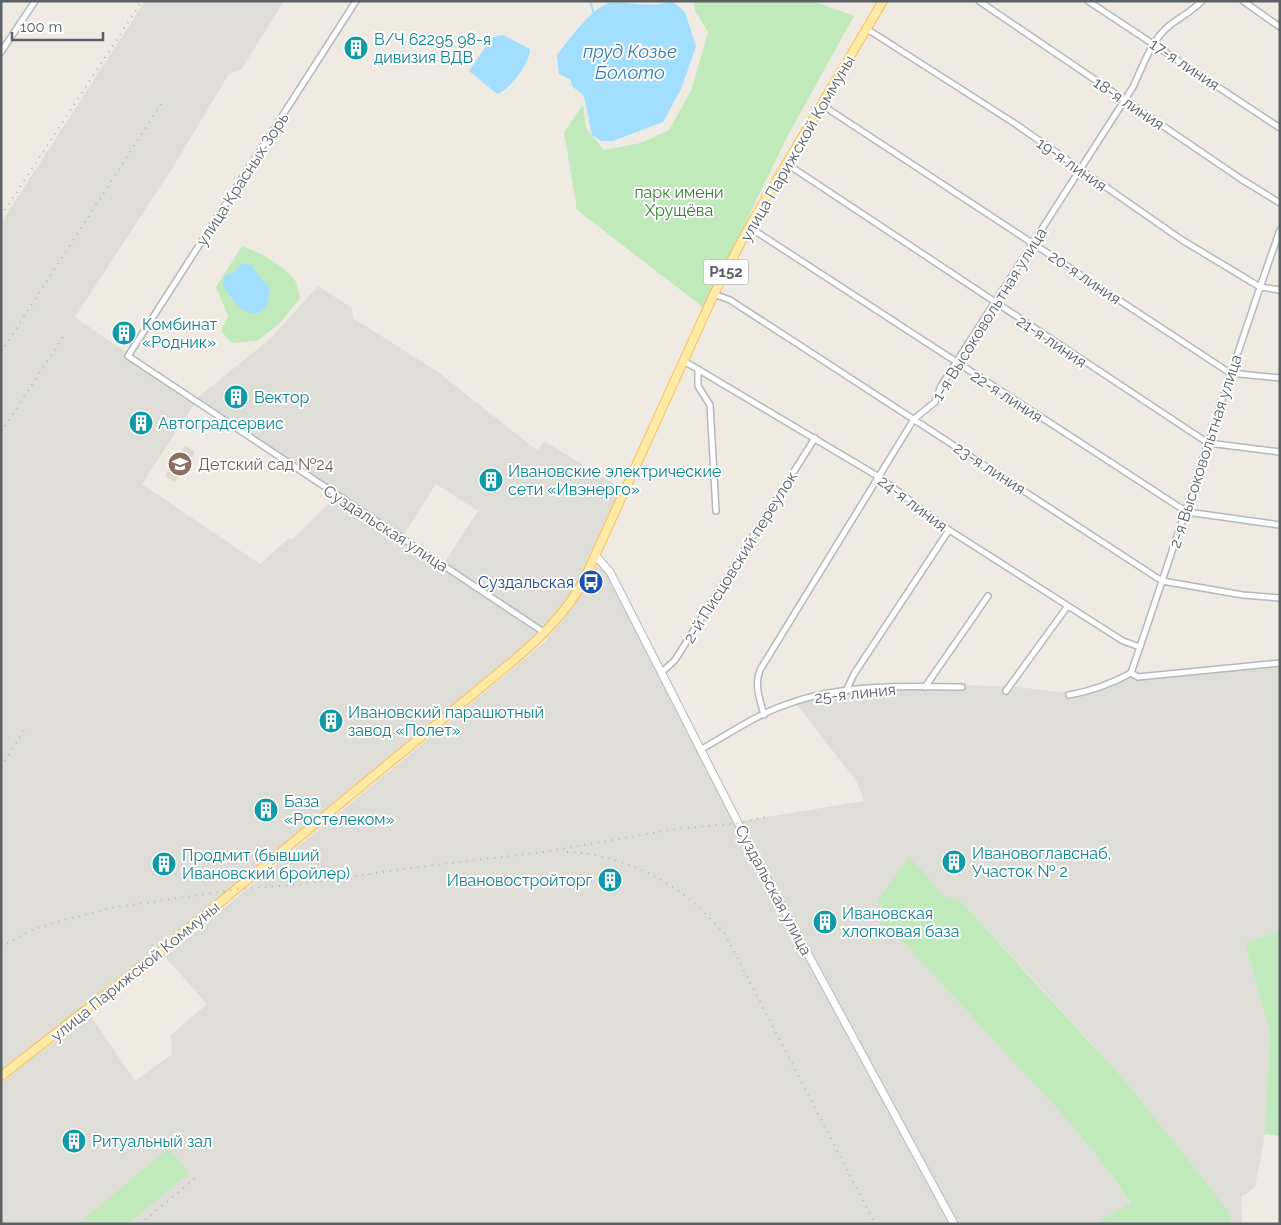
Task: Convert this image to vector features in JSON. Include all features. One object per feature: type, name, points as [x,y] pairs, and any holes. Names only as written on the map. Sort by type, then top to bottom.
[{"type":"main road","name":"улица Парижской Коммуны","points":[[1,1076],[194,924],[545,633],[575,596],[714,294],[749,227],[883,1]]},
{"type":"main road","name":"Суздальская улица","points":[[595,556],[610,572],[804,950],[954,1224]]},
{"type":"street","points":[[1,52],[35,1]]},
{"type":"street","name":"улица Красных Зорь","points":[[128,356],[356,1]]},
{"type":"street","name":"18-я линия","points":[[979,1],[1124,100],[1280,202]]},
{"type":"street","name":"17-я линия","points":[[1088,1],[1280,128]]},
{"type":"street","name":"1-я Высоковольтная улица","points":[[764,715],[757,688],[757,678],[760,670],[914,419],[935,402],[940,386],[957,363],[1078,169],[1133,87],[1154,43],[1169,26],[1194,9],[1202,1]]},
{"type":"street","points":[[1243,1],[1280,27]]},
{"type":"street","name":"19-я линия","points":[[867,29],[1014,123],[1182,240],[1260,287],[1280,290]]},
{"type":"street","name":"20-я линия","points":[[822,105],[1230,373],[1280,378]]},
{"type":"street","name":"21-я линия","points":[[787,164],[1208,443],[1280,452]]},
{"type":"street","name":"22-я линия","points":[[749,227],[1187,512],[1280,525]]},
{"type":"street","name":"2-я Высоковольтная улица","points":[[1131,672],[1187,512],[1230,373],[1280,230]]},
{"type":"street","name":"23-я линия","points":[[714,294],[730,300],[1162,581],[1243,595],[1280,598]]},
{"type":"street","name":"Суздальская улица","points":[[128,356],[545,633]]},
{"type":"street","name":"24-я линия","points":[[684,361],[879,477],[949,530],[1123,641],[1140,647]]},
{"type":"street","points":[[698,368],[698,386],[710,405],[716,511]]},
{"type":"street","name":"2-й Писцовский переулок","points":[[661,673],[674,660],[815,438]]},
{"type":"street","points":[[846,691],[854,674],[949,530]]},
{"type":"street","points":[[925,686],[988,596]]},
{"type":"street","points":[[1006,691],[1068,607]]},
{"type":"street","points":[[1069,695],[1099,688],[1131,672],[1138,677],[1280,663]]},
{"type":"street","name":"25-я линия","points":[[700,750],[764,715],[788,704],[808,698],[846,691],[925,686],[962,687]]},
{"type":"shaded area","points":[[145,1],[284,1],[241,70],[229,74],[175,164],[75,317],[127,353],[126,359],[195,403],[142,484],[260,564],[289,538],[293,539],[335,497],[539,634],[235,888],[1,1073],[1,223]]},
{"type":"shaded area","points":[[318,286],[352,308],[353,318],[438,372],[538,451],[544,441],[621,488],[574,590],[544,629],[444,563],[478,511],[436,484],[403,536],[196,399],[270,339]]},
{"type":"shaded area","name":"Детский сад №24","points":[[185,445],[195,452],[175,482],[165,476]]},
{"type":"shaded area","points":[[602,564],[951,1224],[1,1224],[1,1082],[90,1015],[135,1081],[172,1054],[171,1035],[207,1004],[165,957],[544,643],[574,606],[592,570]]},
{"type":"shaded area","points":[[1280,660],[1280,931],[1245,943],[1270,1033],[1265,1134],[1255,1187],[1241,1197],[1242,1224],[1232,1224],[1227,1209],[1126,1082],[1046,993],[959,899],[949,898],[936,891],[929,878],[885,912],[878,921],[906,945],[1060,1112],[1094,1152],[1131,1204],[1094,1224],[956,1224],[743,821],[864,801],[857,782],[794,701],[807,694],[858,686],[935,684],[1017,687],[1059,692],[1093,689],[1135,673],[1158,676],[1198,668]]},
{"type":"green space","name":"парк имени Хрущёва","points":[[694,1],[813,1],[854,16],[787,137],[704,308],[577,210],[564,132],[583,105],[586,128],[604,150],[641,143],[669,130],[691,91],[708,32],[695,11]]},
{"type":"green space","points":[[242,246],[255,251],[290,274],[296,283],[300,298],[279,324],[257,341],[232,343],[221,331],[228,316],[216,287]]},
{"type":"green space","points":[[909,857],[926,874],[937,890],[947,897],[959,899],[1126,1082],[1227,1209],[1232,1224],[1094,1224],[1131,1203],[1094,1152],[1060,1112],[906,945],[877,921],[885,912],[878,900]]},
{"type":"green space","points":[[1280,931],[1280,1136],[1265,1134],[1270,1033],[1245,943]]},
{"type":"green space","points":[[169,1148],[189,1173],[127,1224],[78,1224]]},
{"type":"water","name":"пруд Козье Болото","points":[[672,1],[685,12],[696,47],[681,89],[663,122],[613,141],[601,141],[592,135],[584,96],[572,86],[571,80],[559,74],[557,55],[588,17],[603,6],[617,2],[655,5]]},
{"type":"water","points":[[503,35],[530,49],[527,61],[513,82],[497,94],[469,71],[492,37]]},
{"type":"water","points":[[243,263],[251,265],[261,279],[268,284],[269,298],[264,309],[260,312],[248,312],[241,308],[223,286],[224,277],[235,271]]},
{"type":"waterway","points":[[590,1],[594,14]]},
{"type":"railway","points":[[1,216],[142,1]]},
{"type":"railway","points":[[1,352],[163,101]]},
{"type":"railway","points":[[1,432],[63,337]]},
{"type":"railway","points":[[1,767],[27,726]]},
{"type":"railway","points":[[1,947],[32,930],[111,908],[246,888],[298,885],[402,869],[544,852],[676,829],[739,823],[770,816]]},
{"type":"railway","points":[[567,852],[583,853],[615,860],[646,872],[688,898],[724,932],[875,1224]]},
{"type":"railway","points":[[140,1224],[199,1175]]},
{"type":"place","name":"В/Ч 62295 98-я дивизия ВДВ","points":[[356,48]]},
{"type":"place","name":"Комбинат «Родник»","points":[[124,333]]},
{"type":"place","name":"Вектор","points":[[236,397]]},
{"type":"place","name":"Автоградсервис","points":[[141,423]]},
{"type":"place","name":"Детский сад №24","points":[[180,464]]},
{"type":"place","name":"Ивановские электрические сети «Ивэнерго»","points":[[491,480]]},
{"type":"place","name":"Суздальская","points":[[591,582]]},
{"type":"place","name":"Ивановский парашютный завод «Полет»","points":[[331,721]]},
{"type":"place","name":"База «Ростелеком»","points":[[266,810]]},
{"type":"place","name":"Ивановоглавснаб, Участок № 2","points":[[954,862]]},
{"type":"place","name":"Продмит (бывший Ивановский бройлер)","points":[[164,864]]},
{"type":"place","name":"Ивановостройторг","points":[[610,880]]},
{"type":"place","name":"Ивановская хлопковая база","points":[[825,922]]},
{"type":"place","name":"Ритуальный зал","points":[[74,1141]]}]
